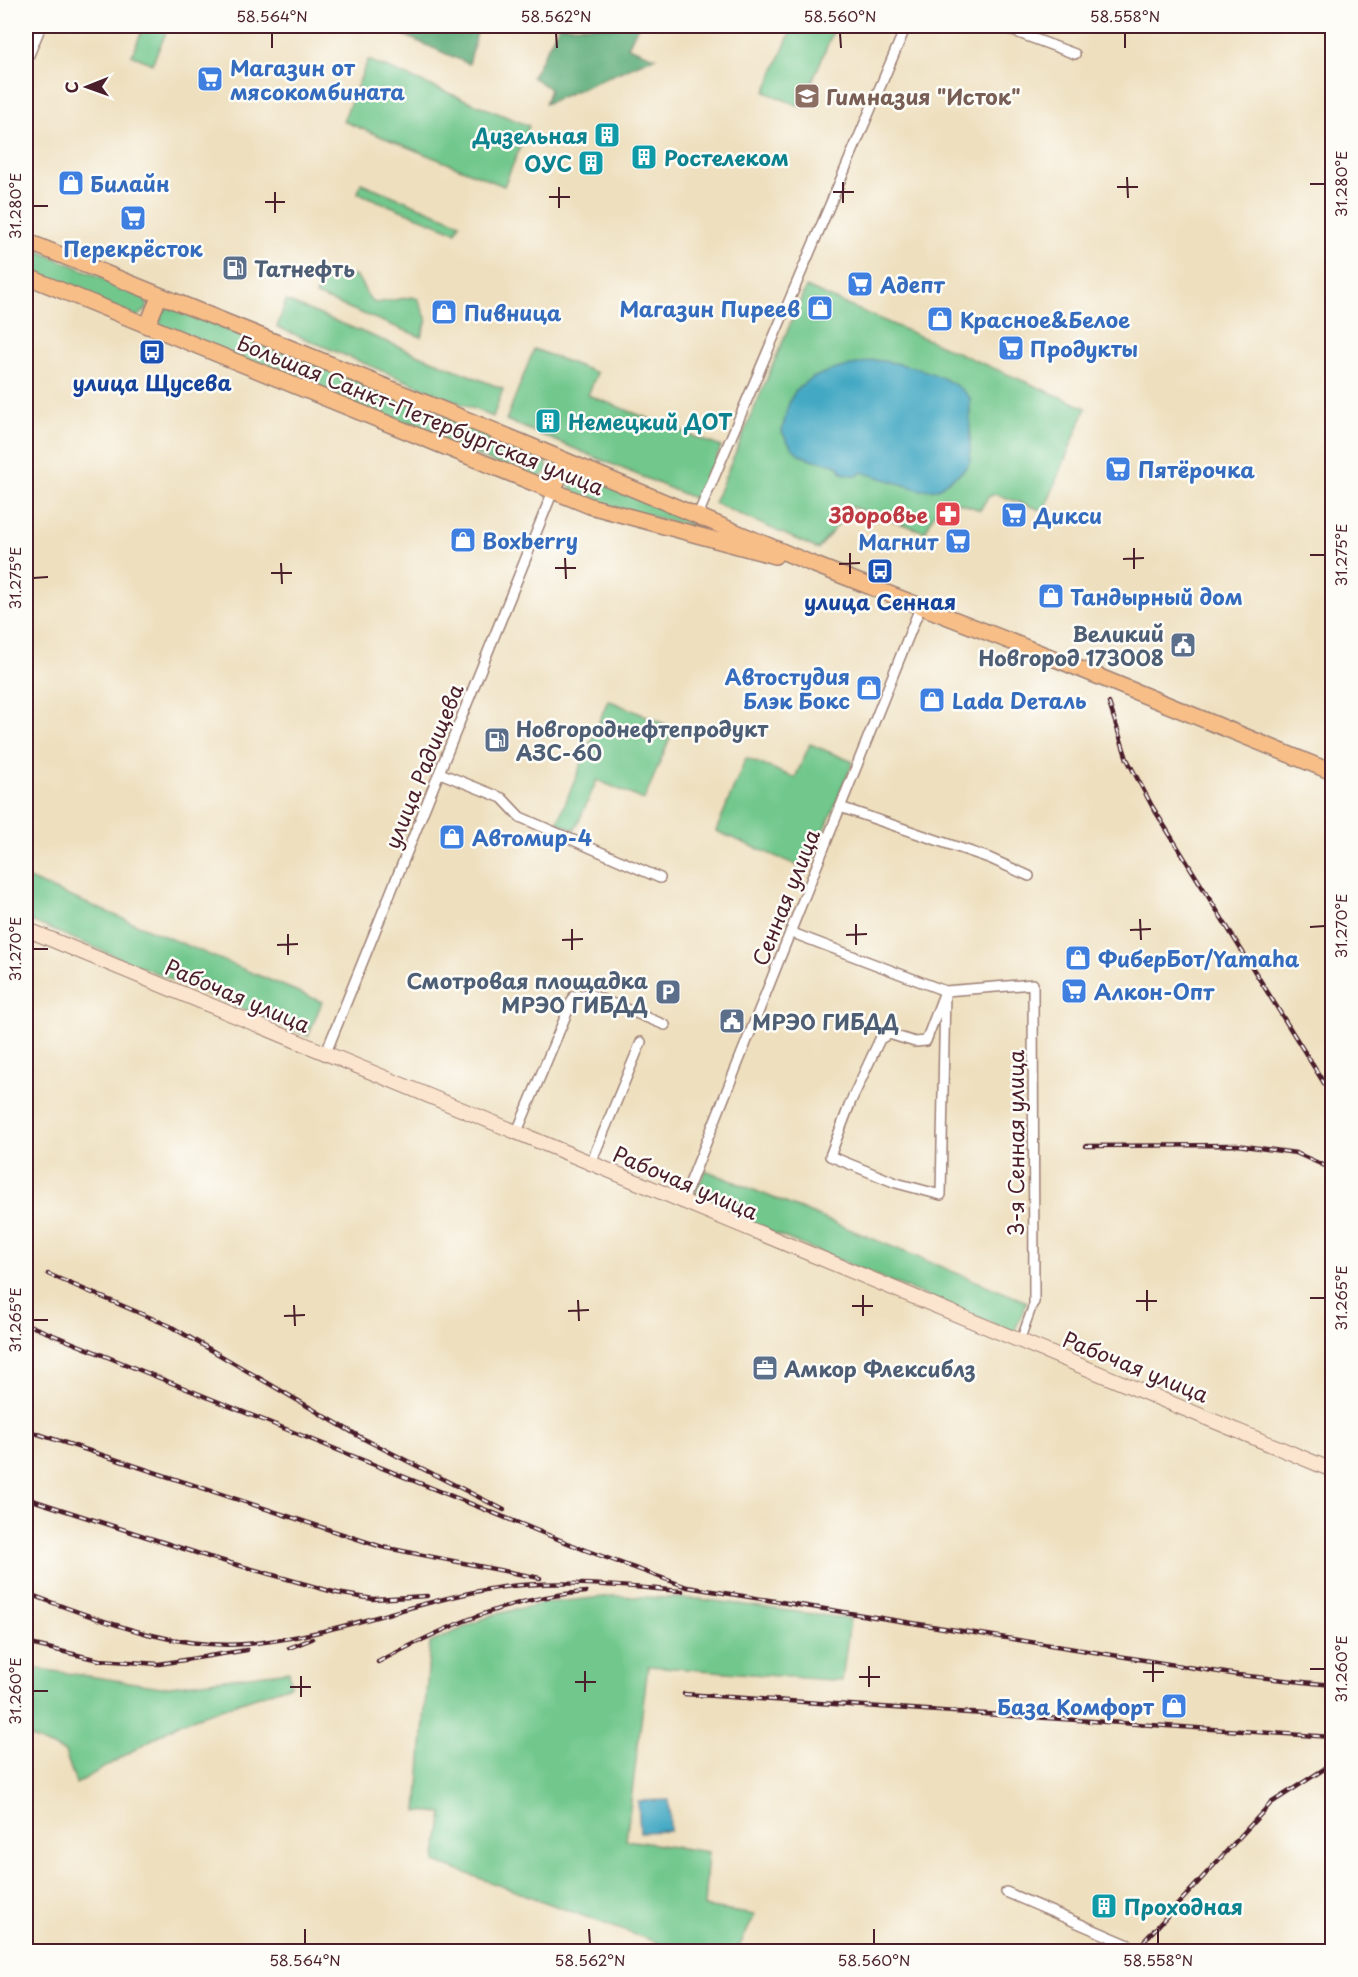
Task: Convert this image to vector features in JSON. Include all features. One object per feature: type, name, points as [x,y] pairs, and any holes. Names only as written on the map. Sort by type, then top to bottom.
[{"type":"main road","name":"Большая Санкт-Петербургская улица","points":[[26,241],[698,515],[810,563],[921,605],[1332,772]]},
{"type":"main road","name":"Большая Санкт-Петербургская улица","points":[[26,276],[590,506],[759,552],[810,563]]},
{"type":"main road","points":[[147,326],[159,297]]},
{"type":"main road","points":[[553,490],[566,461]]},
{"type":"main road","name":"Рабочая улица","points":[[26,929],[590,1165],[1332,1470]]},
{"type":"street","points":[[26,62],[41,26]]},
{"type":"street","points":[[698,515],[906,26]]},
{"type":"street","points":[[1000,26],[1075,54]]},
{"type":"street","name":"улица Радищева","points":[[325,1055],[553,490]]},
{"type":"street","name":"Сенная улица","points":[[682,1203],[921,605]]},
{"type":"street","points":[[440,773],[502,798],[519,817],[660,878]]},
{"type":"street","points":[[840,807],[989,858],[1029,876]]},
{"type":"street","points":[[790,932],[945,991]]},
{"type":"street","name":"3-я Сенная улица","points":[[945,991],[1033,984],[1034,1302]]},
{"type":"street","points":[[945,991],[941,1195],[896,1183],[830,1156],[851,1101],[880,1039],[889,1034],[915,1042],[926,1041],[945,991]]},
{"type":"street","points":[[516,1134],[573,996],[589,994],[665,1025]]},
{"type":"street","points":[[590,1165],[641,1042]]},
{"type":"street","points":[[1020,1341],[1034,1302]]},
{"type":"street","points":[[1006,1892],[1145,1952]]},
{"type":"green space","points":[[144,26],[169,26],[152,64],[132,55]]},
{"type":"green space","points":[[391,26],[470,26],[477,33],[469,64],[390,29]]},
{"type":"green space","points":[[559,26],[638,26],[628,47],[655,57],[545,104],[550,89],[532,77]]},
{"type":"green space","points":[[793,26],[825,26],[834,29],[802,107],[765,92]]},
{"type":"green space","points":[[368,60],[529,126],[504,186],[343,121]]},
{"type":"green space","points":[[361,183],[460,223],[456,232],[358,193]]},
{"type":"green space","points":[[26,246],[147,296],[147,309],[137,317],[26,271]]},
{"type":"green space","points":[[354,275],[360,281],[368,297],[375,303],[412,297],[418,299],[427,320],[421,337],[316,295],[321,281]]},
{"type":"green space","points":[[806,287],[1086,408],[1044,511],[995,494],[988,497],[980,510],[943,497],[925,532],[852,507],[818,549],[714,503]]},
{"type":"green space","points":[[286,301],[503,389],[493,417],[277,327]]},
{"type":"green space","points":[[167,303],[545,457],[548,471],[536,480],[158,325],[159,312]]},
{"type":"green space","points":[[534,349],[597,373],[588,395],[721,447],[698,500],[506,420]]},
{"type":"green space","points":[[576,472],[750,542],[600,503],[573,492],[568,484]]},
{"type":"green space","points":[[608,700],[674,728],[644,800],[597,780],[575,830],[557,823]]},
{"type":"green space","points":[[810,744],[853,762],[808,870],[716,831],[746,758],[795,778]]},
{"type":"green space","points":[[26,878],[322,1002],[308,1036],[26,919]]},
{"type":"green space","points":[[705,1170],[1027,1302],[1014,1332],[693,1200]]},
{"type":"green space","points":[[613,1596],[699,1599],[850,1619],[842,1681],[648,1666],[626,1840],[708,1852],[704,1907],[755,1915],[737,1951],[680,1951],[435,1862],[443,1813],[417,1811],[430,1643],[492,1615],[545,1603]]},
{"type":"green space","points":[[26,1667],[162,1687],[289,1671],[291,1685],[180,1723],[76,1784],[65,1752],[26,1736]]},
{"type":"water","points":[[874,360],[912,367],[939,376],[951,382],[970,398],[970,461],[964,470],[938,489],[921,490],[861,472],[858,476],[842,473],[838,465],[806,458],[794,450],[782,432],[790,401],[803,385],[832,370]]},
{"type":"water","points":[[669,1800],[670,1831],[640,1832],[638,1801]]},
{"type":"railway","points":[[1109,703],[1127,759],[1152,806],[1332,1096]]},
{"type":"railway","points":[[1086,1146],[1237,1145],[1296,1153],[1332,1169]]},
{"type":"railway","points":[[48,1274],[170,1326],[362,1438],[504,1510]]},
{"type":"railway","points":[[26,1324],[585,1550],[687,1587],[1238,1675],[1332,1685]]},
{"type":"railway","points":[[26,1430],[382,1547],[540,1578]]},
{"type":"railway","points":[[26,1498],[209,1557],[337,1593],[373,1599],[427,1596]]},
{"type":"railway","points":[[26,1593],[133,1630],[161,1637],[217,1645],[246,1644],[308,1634],[460,1595],[514,1586],[562,1583],[682,1591]]},
{"type":"railway","points":[[378,1662],[453,1626],[504,1607],[530,1600],[586,1592]]},
{"type":"railway","points":[[289,1648],[312,1639]]},
{"type":"railway","points":[[26,1643],[99,1660],[159,1664],[247,1650]]},
{"type":"railway","points":[[684,1694],[1332,1737]]},
{"type":"railway","points":[[1134,1952],[1271,1803],[1332,1764]]},
{"type":"place","name":"Магазин от мясокомбината","points":[[210,79]]},
{"type":"place","name":"Гимназия \"Исток\"","points":[[807,96]]},
{"type":"place","name":"Дизельная","points":[[607,135]]},
{"type":"place","name":"Ростелеком","points":[[644,157]]},
{"type":"place","name":"ОУС","points":[[591,163]]},
{"type":"place","name":"Билайн","points":[[71,183]]},
{"type":"place","name":"Перекрёсток","points":[[133,218]]},
{"type":"place","name":"Татнефть","points":[[235,268]]},
{"type":"place","name":"Адепт","points":[[860,284]]},
{"type":"place","name":"Магазин Пиреев","points":[[820,308]]},
{"type":"place","name":"Пивница","points":[[444,312]]},
{"type":"place","name":"Красное&Белое","points":[[940,319]]},
{"type":"place","name":"Продукты","points":[[1011,348]]},
{"type":"place","name":"улица Щусева","points":[[152,352]]},
{"type":"place","name":"Немецкий ДОТ","points":[[548,421]]},
{"type":"place","name":"Пятёрочка","points":[[1118,469]]},
{"type":"place","name":"Здоровье","points":[[948,514]]},
{"type":"place","name":"Дикси","points":[[1014,515]]},
{"type":"place","name":"Boxberry","points":[[463,540]]},
{"type":"place","name":"Магнит","points":[[958,541]]},
{"type":"place","name":"улица Сенная","points":[[880,571]]},
{"type":"place","name":"Тандырный дом","points":[[1051,596]]},
{"type":"place","name":"Великий Новгород 173008","points":[[1183,645]]},
{"type":"place","name":"Автостудия Блэк Бокс","points":[[869,688]]},
{"type":"place","name":"Lada Dеталь","points":[[932,700]]},
{"type":"place","name":"Новгороднефтепродукт АЗС-60","points":[[497,740]]},
{"type":"place","name":"Автомир-4","points":[[452,837]]},
{"type":"place","name":"ФиберБот/Yamaha","points":[[1078,958]]},
{"type":"place","name":"Алкон-Опт","points":[[1074,991]]},
{"type":"place","name":"Смотровая площадка МРЭО ГИБДД","points":[[668,992]]},
{"type":"place","name":"МРЭО ГИБДД","points":[[732,1021]]},
{"type":"place","name":"Амкор Флексиблз","points":[[765,1368]]},
{"type":"place","name":"База Комфорт","points":[[1174,1706]]},
{"type":"place","name":"Проходная","points":[[1104,1906]]}]
